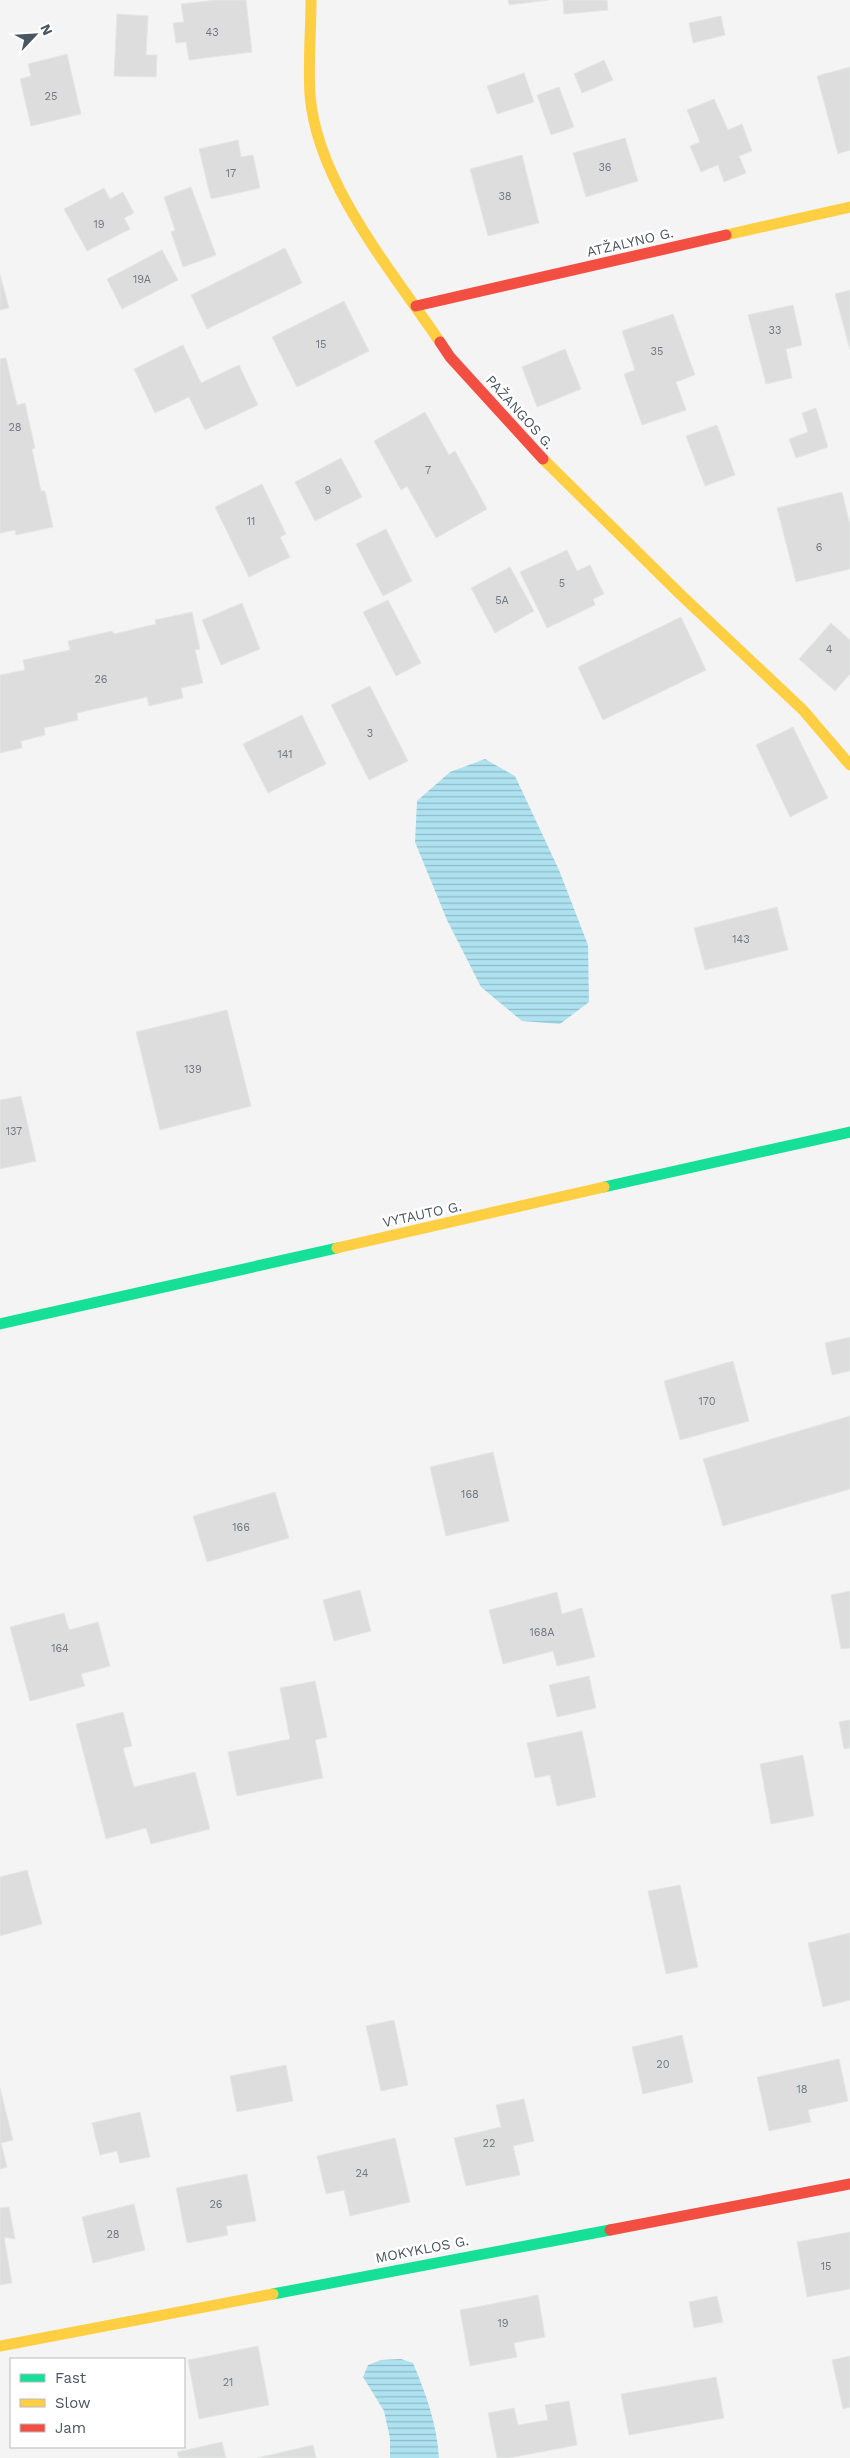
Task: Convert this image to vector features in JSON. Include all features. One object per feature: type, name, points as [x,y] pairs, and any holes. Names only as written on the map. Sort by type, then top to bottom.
[{"type":"street","name":"PAŽANGOS G.","points":[[311,0],[310,96],[323,156],[354,215],[450,357],[560,477],[803,710],[850,765]]},
{"type":"street","name":"ATŽALYNO G.","points":[[416,306],[850,207]]},
{"type":"street","name":"VYTAUTO G.","points":[[0,1324],[850,1132]]},
{"type":"street","name":"MOKYKLOS G.","points":[[0,2346],[850,2184]]},
{"type":"water","points":[[485,759],[515,776],[559,870],[588,945],[589,1002],[560,1024],[522,1021],[481,987],[447,920],[415,842],[417,801],[450,772]]},
{"type":"water","points":[[401,2359],[413,2363],[422,2386],[433,2421],[439,2458],[390,2458],[390,2438],[384,2411],[363,2377],[368,2365],[381,2360]]},
{"type":"building","points":[[217,0],[246,0],[252,52],[189,60],[186,42],[176,43],[173,23],[184,22],[181,4]]},
{"type":"building","points":[[508,0],[549,0],[509,5]]},
{"type":"building","points":[[563,0],[607,0],[608,10],[564,14]]},
{"type":"building","points":[[117,14],[148,16],[146,55],[157,55],[156,77],[114,76]]},
{"type":"building","points":[[721,16],[725,35],[693,43],[689,23]]},
{"type":"building","points":[[67,54],[81,114],[31,126],[20,79],[31,76],[28,64]]},
{"type":"building","points":[[604,60],[613,80],[582,93],[574,74]]},
{"type":"building","points":[[850,67],[850,150],[838,154],[817,76]]},
{"type":"building","points":[[524,73],[534,102],[497,114],[487,86]]},
{"type":"building","points":[[559,87],[574,127],[551,135],[537,95]]},
{"type":"building","points":[[714,99],[728,130],[742,124],[752,151],[739,156],[746,173],[724,182],[718,165],[701,172],[690,146],[700,142],[687,110]]},
{"type":"building","points":[[625,138],[638,181],[586,197],[573,153]]},
{"type":"building","points":[[238,140],[241,157],[253,155],[260,188],[211,199],[199,149]]},
{"type":"building","points":[[522,155],[539,223],[488,236],[470,169]]},
{"type":"building","points":[[191,187],[216,255],[183,267],[171,232],[175,230],[164,197]]},
{"type":"building","points":[[104,188],[110,199],[123,192],[134,213],[124,218],[130,229],[87,251],[64,209]]},
{"type":"building","points":[[285,248],[302,283],[207,329],[191,295]]},
{"type":"building","points":[[162,250],[178,280],[122,309],[107,279]]},
{"type":"building","points":[[0,274],[9,308],[0,310]]},
{"type":"building","points":[[850,290],[850,350],[835,294]]},
{"type":"building","points":[[344,301],[369,351],[297,387],[272,337]]},
{"type":"building","points":[[793,305],[802,345],[786,349],[792,378],[766,384],[748,315]]},
{"type":"building","points":[[673,314],[695,375],[676,382],[686,410],[642,425],[624,374],[635,370],[622,331]]},
{"type":"building","points":[[183,345],[201,383],[239,365],[258,405],[205,430],[189,397],[155,413],[134,369]]},
{"type":"building","points":[[565,349],[581,389],[537,407],[522,367]]},
{"type":"building","points":[[6,358],[17,405],[25,403],[35,448],[32,449],[41,491],[45,491],[53,527],[16,535],[15,530],[0,533],[0,359]]},
{"type":"building","points":[[816,408],[828,447],[796,458],[789,439],[808,432],[802,413]]},
{"type":"building","points":[[425,412],[449,455],[455,451],[487,509],[436,538],[407,486],[401,490],[374,441]]},
{"type":"building","points":[[717,425],[735,475],[705,486],[686,436]]},
{"type":"building","points":[[341,458],[362,497],[315,521],[295,482]]},
{"type":"building","points":[[262,484],[286,534],[280,537],[290,557],[249,577],[215,507]]},
{"type":"building","points":[[842,492],[850,525],[850,569],[796,582],[777,508]]},
{"type":"building","points":[[386,529],[412,581],[383,596],[356,544]]},
{"type":"building","points":[[567,550],[577,571],[590,565],[604,594],[593,599],[595,605],[547,628],[520,572]]},
{"type":"building","points":[[510,567],[534,611],[495,633],[471,588]]},
{"type":"building","points":[[388,600],[421,663],[396,676],[363,612]]},
{"type":"building","points":[[242,603],[260,649],[221,665],[202,620]]},
{"type":"building","points":[[192,612],[200,649],[195,650],[203,683],[181,688],[183,698],[149,706],[147,697],[77,713],[78,720],[44,728],[45,735],[21,741],[22,748],[0,753],[0,675],[25,670],[23,660],[70,650],[68,641],[112,631],[114,634],[156,624],[155,620]]},
{"type":"building","points":[[681,617],[706,670],[603,720],[578,667]]},
{"type":"building","points":[[831,623],[850,640],[850,674],[835,691],[799,659]]},
{"type":"building","points":[[370,686],[408,761],[369,780],[331,705]]},
{"type":"building","points":[[302,715],[326,764],[268,793],[243,744]]},
{"type":"building","points":[[793,727],[828,798],[790,817],[756,745]]},
{"type":"building","points":[[777,907],[788,950],[705,970],[694,928]]},
{"type":"building","points":[[227,1010],[251,1106],[160,1130],[136,1032]]},
{"type":"building","points":[[21,1096],[36,1161],[0,1169],[0,1100]]},
{"type":"building","points":[[850,1337],[850,1371],[832,1375],[825,1343]]},
{"type":"building","points":[[733,1361],[749,1421],[680,1440],[664,1381]]},
{"type":"building","points":[[850,1416],[850,1489],[723,1526],[703,1459]]},
{"type":"building","points":[[493,1452],[509,1521],[446,1536],[430,1467]]},
{"type":"building","points":[[275,1492],[289,1538],[207,1562],[193,1516]]},
{"type":"building","points":[[360,1590],[371,1631],[334,1641],[323,1600]]},
{"type":"building","points":[[850,1591],[850,1648],[841,1649],[831,1595]]},
{"type":"building","points":[[557,1592],[562,1614],[582,1608],[595,1657],[557,1666],[553,1651],[503,1664],[489,1610]]},
{"type":"building","points":[[64,1613],[69,1630],[98,1622],[110,1666],[81,1674],[85,1686],[30,1701],[10,1627]]},
{"type":"building","points":[[589,1676],[596,1708],[557,1717],[549,1685]]},
{"type":"building","points":[[315,1681],[327,1737],[315,1740],[323,1778],[237,1796],[228,1752],[290,1739],[280,1688]]},
{"type":"building","points":[[123,1712],[132,1746],[123,1748],[134,1787],[195,1772],[210,1829],[151,1844],[146,1828],[106,1839],[76,1724]]},
{"type":"building","points":[[850,1720],[850,1748],[844,1749],[839,1722]]},
{"type":"building","points":[[582,1731],[596,1797],[557,1806],[550,1775],[535,1778],[527,1743]]},
{"type":"building","points":[[803,1755],[814,1816],[771,1824],[760,1764]]},
{"type":"building","points":[[27,1870],[42,1924],[0,1936],[0,1877]]},
{"type":"building","points":[[680,1885],[698,1967],[666,1974],[648,1891]]},
{"type":"building","points":[[850,1933],[850,2000],[823,2007],[808,1943]]},
{"type":"building","points":[[394,2020],[408,2085],[381,2091],[366,2026]]},
{"type":"building","points":[[682,2035],[693,2082],[643,2094],[632,2047]]},
{"type":"building","points":[[839,2059],[848,2101],[808,2110],[811,2122],[769,2131],[757,2077]]},
{"type":"building","points":[[286,2065],[293,2101],[237,2112],[230,2076]]},
{"type":"building","points":[[0,2088],[13,2140],[1,2143],[7,2167],[0,2169]]},
{"type":"building","points":[[524,2099],[534,2141],[513,2146],[520,2175],[466,2186],[454,2138],[501,2127],[496,2105]]},
{"type":"building","points":[[140,2112],[150,2157],[120,2163],[117,2151],[100,2155],[92,2123]]},
{"type":"building","points":[[395,2138],[410,2202],[350,2216],[344,2190],[326,2194],[317,2156]]},
{"type":"building","points":[[247,2174],[256,2221],[226,2226],[228,2235],[187,2243],[176,2188]]},
{"type":"building","points":[[134,2204],[145,2250],[93,2263],[82,2217]]},
{"type":"building","points":[[9,2207],[15,2239],[4,2237],[12,2283],[0,2285],[0,2208]]},
{"type":"building","points":[[850,2232],[850,2289],[807,2297],[797,2242]]},
{"type":"building","points":[[538,2295],[545,2337],[514,2343],[517,2357],[470,2366],[460,2310]]},
{"type":"building","points":[[717,2296],[723,2322],[694,2328],[689,2302]]},
{"type":"building","points":[[258,2346],[269,2405],[199,2419],[188,2360]]},
{"type":"building","points":[[850,2356],[850,2407],[843,2409],[832,2360]]},
{"type":"building","points":[[716,2377],[724,2418],[629,2435],[621,2394]]},
{"type":"building","points":[[569,2401],[577,2445],[509,2458],[497,2458],[488,2413],[514,2408],[518,2425],[548,2420],[545,2405]]},
{"type":"building","points":[[222,2442],[226,2458],[179,2458],[177,2452]]},
{"type":"building","points":[[313,2445],[316,2458],[257,2458]]},
{"type":"traffic: fast","points":[[604,1187],[850,1132]]},
{"type":"traffic: fast","points":[[0,1324],[337,1248]]},
{"type":"traffic: fast","points":[[273,2294],[610,2230]]},
{"type":"traffic: slow","points":[[311,0],[310,95],[316,128],[327,161],[360,225],[440,342]]},
{"type":"traffic: slow","points":[[726,235],[850,207]]},
{"type":"traffic: slow","points":[[543,459],[681,595],[803,710],[850,765]]},
{"type":"traffic: slow","points":[[337,1248],[604,1187]]},
{"type":"traffic: slow","points":[[0,2346],[273,2294]]},
{"type":"traffic: jam","points":[[416,306],[726,235]]},
{"type":"traffic: jam","points":[[440,342],[450,357],[543,459]]},
{"type":"traffic: jam","points":[[610,2230],[850,2184]]}]
